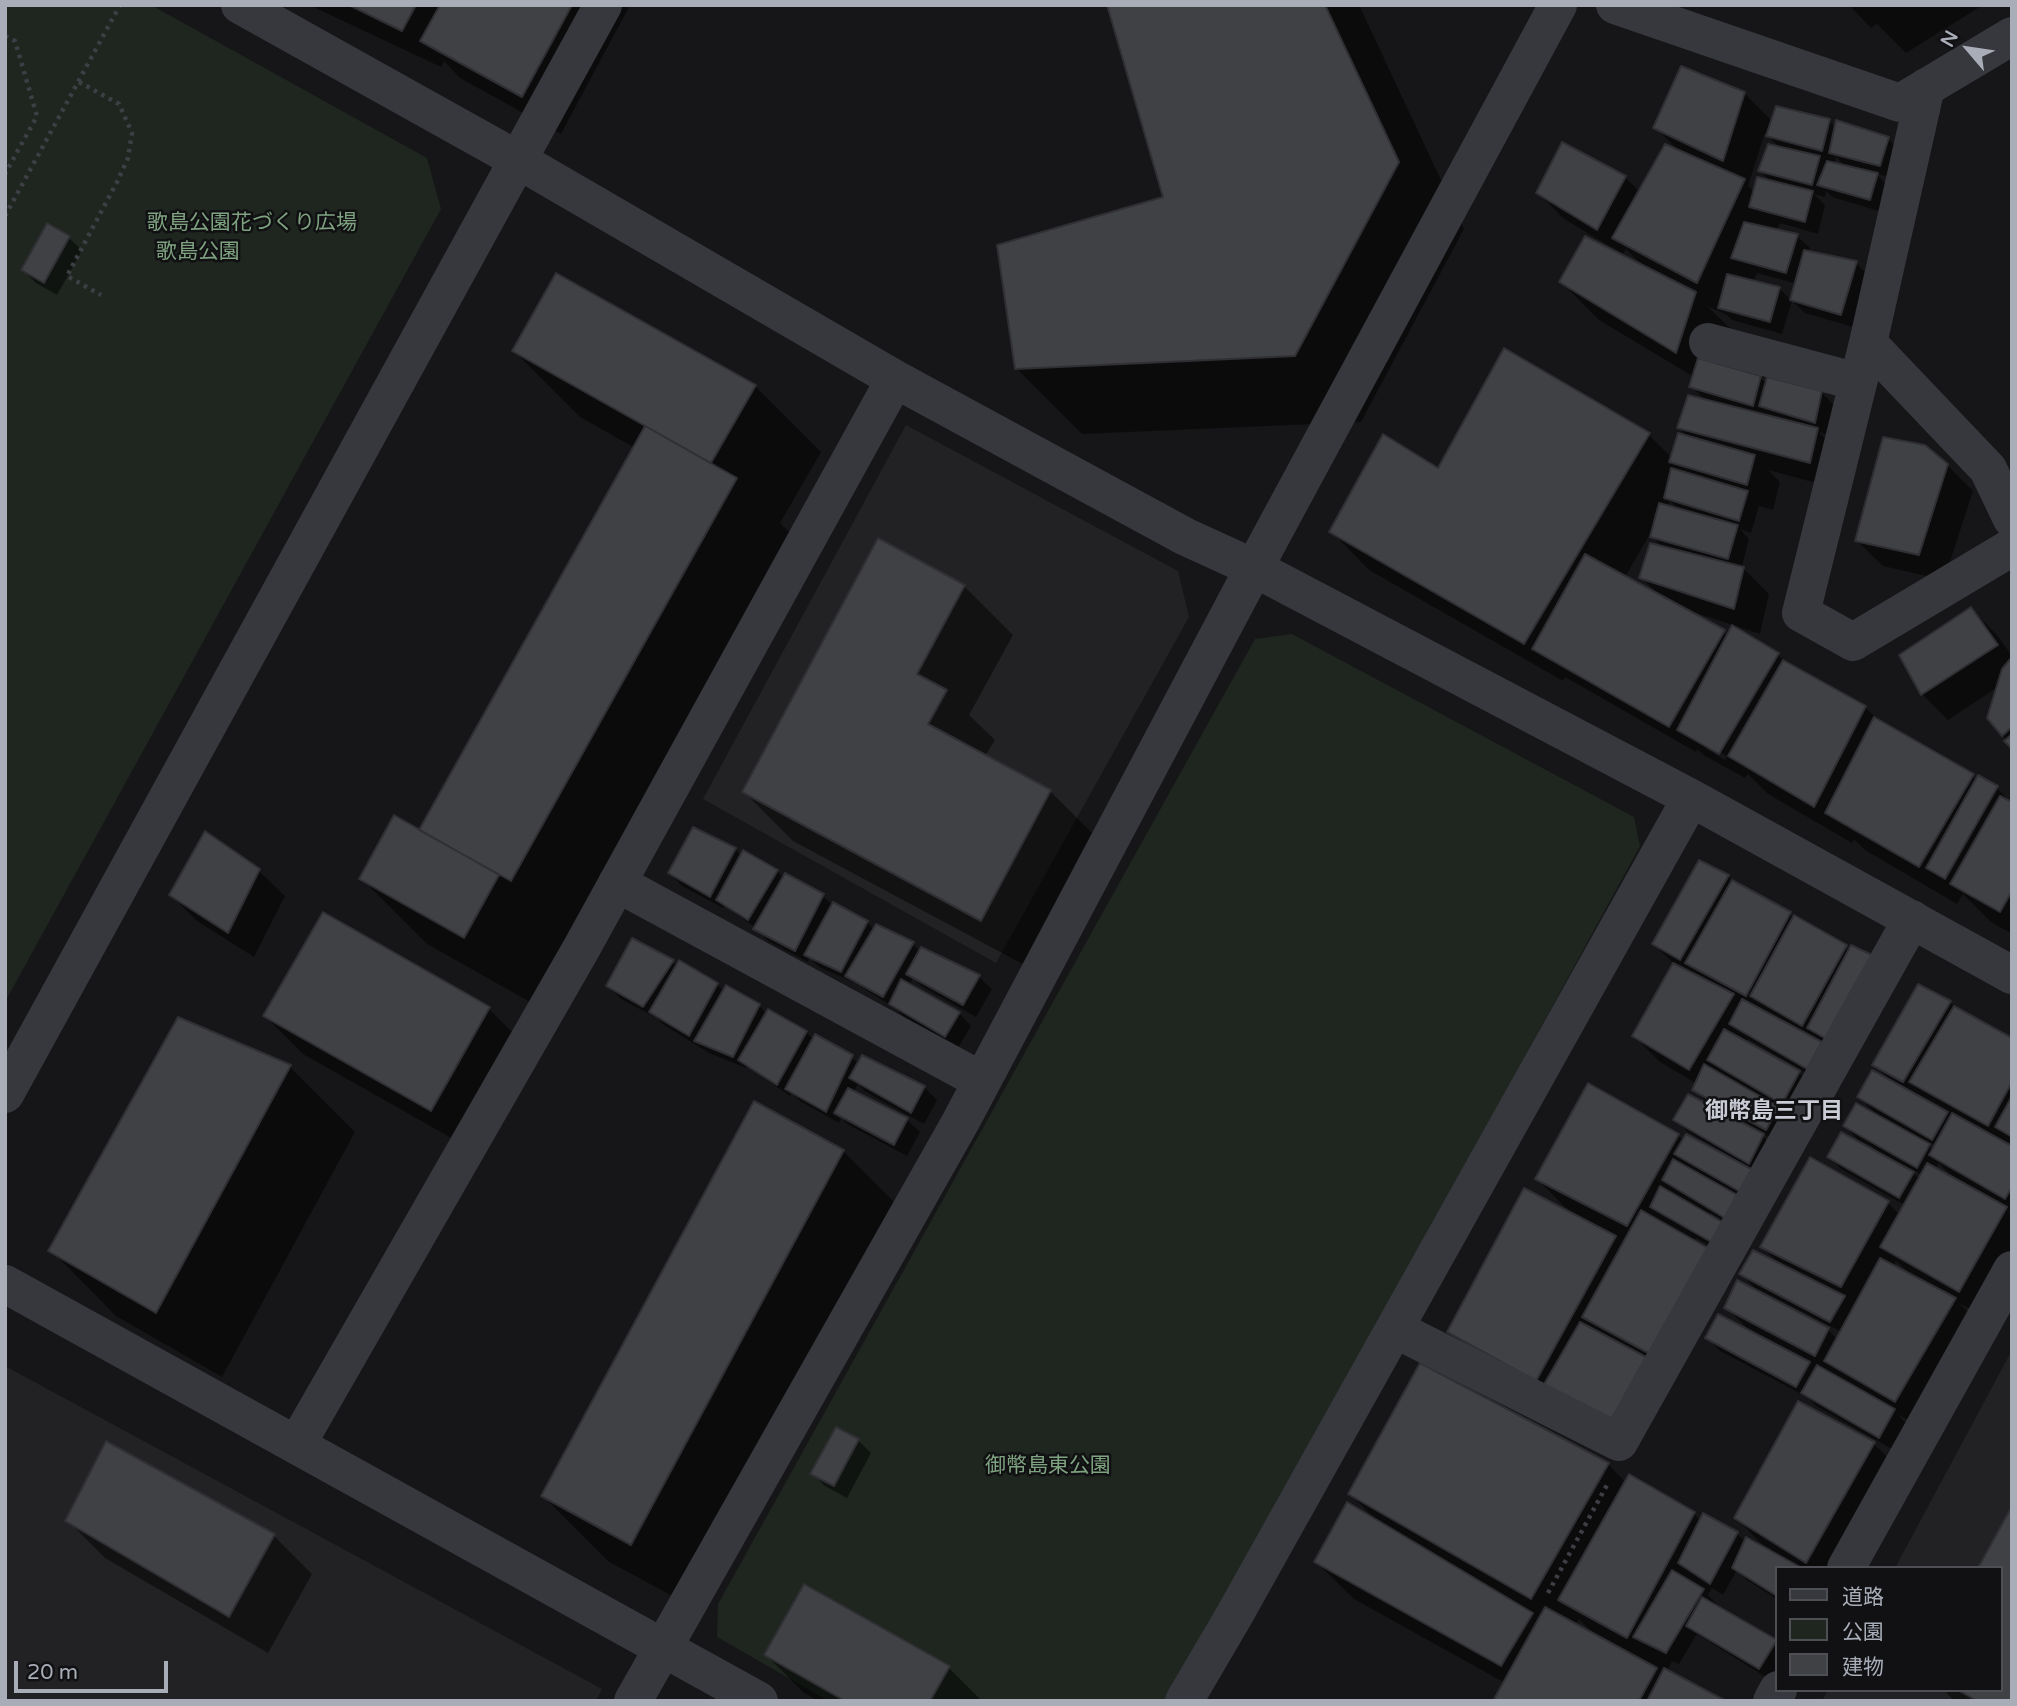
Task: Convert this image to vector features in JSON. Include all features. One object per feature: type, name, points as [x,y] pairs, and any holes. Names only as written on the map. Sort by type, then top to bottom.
[{"type":"street","points":[[240,5],[518,160],[895,379],[1186,537],[1254,568],[1691,798],[2012,975]]},
{"type":"street","points":[[5,1094],[603,5]]},
{"type":"street","points":[[633,1701],[662,1645],[982,1082],[1254,568],[1558,5]]},
{"type":"street","points":[[1615,5],[1900,103],[2012,36]]},
{"type":"street","points":[[1926,87],[1868,343],[1801,613],[1853,642],[2012,547]]},
{"type":"street","points":[[1707,342],[1858,382]]},
{"type":"street","points":[[1868,343],[1988,469],[2012,519]]},
{"type":"street","points":[[298,1444],[617,883],[895,379]]},
{"type":"street","points":[[1184,1701],[1691,798]]},
{"type":"street","points":[[617,883],[982,1082]]},
{"type":"street","points":[[1395,1329],[1619,1442],[1912,919]]},
{"type":"street","points":[[1847,1566],[2012,1270]]},
{"type":"street","points":[[5,1284],[759,1701]]},
{"type":"path","points":[[5,216],[120,5]]},
{"type":"path","points":[[5,36],[15,41],[37,116],[5,174]]},
{"type":"path","points":[[79,82],[119,104],[132,132],[128,158],[67,276],[101,295]]},
{"type":"path","points":[[1548,1593],[1620,1461],[1619,1442]]},
{"type":"shaded area","points":[[906,425],[1178,571],[1189,617],[996,963],[703,799]]},
{"type":"shaded area","points":[[2012,1350],[2012,1701],[1822,1701],[1827,1692],[2003,1692],[2003,1566],[1896,1566]]},
{"type":"shaded area","points":[[5,1366],[602,1689],[596,1701],[5,1701]]},
{"type":"green space","name":"歌島公園","points":[[5,5],[151,5],[427,158],[441,209],[5,1002]]},
{"type":"green space","name":"御幣島東公園","points":[[1292,634],[1634,817],[1640,846],[1173,1701],[829,1701],[717,1637],[718,1604],[1255,639]]},
{"type":"building","points":[[349,5],[416,5],[402,31]]},
{"type":"building","points":[[440,5],[572,5],[522,97],[420,41]]},
{"type":"building","points":[[1107,5],[1325,5],[1399,162],[1295,356],[1015,369],[997,245],[1163,197]]},
{"type":"building","points":[[1681,66],[1745,92],[1723,161],[1653,128]]},
{"type":"building","points":[[1776,106],[1830,119],[1822,151],[1766,136]]},
{"type":"building","points":[[1836,120],[1889,137],[1880,166],[1829,153]]},
{"type":"building","points":[[1562,142],[1626,176],[1597,230],[1536,193]]},
{"type":"building","points":[[1665,144],[1745,179],[1697,283],[1612,238]]},
{"type":"building","points":[[1768,144],[1820,156],[1812,185],[1758,171]]},
{"type":"building","points":[[1827,161],[1878,173],[1870,200],[1817,185]]},
{"type":"building","points":[[1757,177],[1813,191],[1805,222],[1749,207]]},
{"type":"building","points":[[1744,222],[1798,234],[1786,273],[1731,258]]},
{"type":"building","points":[[47,223],[70,236],[44,283],[21,270]]},
{"type":"building","points":[[1585,236],[1696,292],[1676,353],[1559,282]]},
{"type":"building","points":[[1804,250],[1857,261],[1841,315],[1790,300]]},
{"type":"building","points":[[556,273],[756,385],[711,463],[512,351]]},
{"type":"building","points":[[1727,274],[1780,287],[1770,322],[1718,308]]},
{"type":"building","points":[[1504,348],[1650,433],[1524,644],[1329,532],[1383,434],[1438,468]]},
{"type":"building","points":[[1698,358],[1761,376],[1753,406],[1689,387]]},
{"type":"building","points":[[1767,377],[1822,391],[1815,423],[1759,406]]},
{"type":"building","points":[[1688,395],[1818,428],[1810,463],[1677,428]]},
{"type":"building","points":[[645,426],[737,478],[511,881],[419,830]]},
{"type":"building","points":[[1678,433],[1755,455],[1747,485],[1669,462]]},
{"type":"building","points":[[1883,437],[1925,445],[1948,464],[1919,555],[1855,541]]},
{"type":"building","points":[[1671,468],[1748,491],[1739,521],[1664,498]]},
{"type":"building","points":[[1659,503],[1738,525],[1728,559],[1650,537]]},
{"type":"building","points":[[878,538],[965,585],[917,674],[947,690],[928,724],[1051,790],[981,921],[742,792]]},
{"type":"building","points":[[1650,543],[1744,567],[1734,609],[1639,578]]},
{"type":"building","points":[[1585,554],[1725,630],[1669,727],[1532,649]]},
{"type":"building","points":[[1971,607],[1998,645],[1921,695],[1899,655]]},
{"type":"building","points":[[1732,625],[1779,653],[1719,754],[1677,730]]},
{"type":"building","points":[[2012,657],[2012,727],[2002,736],[1987,718],[2002,669]]},
{"type":"building","points":[[1783,660],[1866,706],[1814,807],[1728,756]]},
{"type":"building","points":[[1874,717],[1974,774],[1919,867],[1825,813]]},
{"type":"building","points":[[2012,734],[2012,749],[2004,741]]},
{"type":"building","points":[[1978,775],[1998,786],[1945,879],[1926,868]]},
{"type":"building","points":[[2000,796],[2012,802],[2012,891],[2000,912],[1950,884]]},
{"type":"building","points":[[394,815],[499,875],[464,938],[359,879]]},
{"type":"building","points":[[693,827],[736,848],[710,897],[668,873]]},
{"type":"building","points":[[205,831],[260,869],[228,933],[169,895]]},
{"type":"building","points":[[743,850],[778,870],[748,920],[716,900]]},
{"type":"building","points":[[1699,860],[1729,875],[1680,960],[1652,944]]},
{"type":"building","points":[[785,873],[824,894],[795,951],[753,929]]},
{"type":"building","points":[[1732,880],[1791,912],[1746,996],[1685,963]]},
{"type":"building","points":[[833,902],[868,921],[841,972],[804,955]]},
{"type":"building","points":[[323,912],[490,1007],[431,1111],[263,1016]]},
{"type":"building","points":[[1794,915],[1847,945],[1802,1026],[1750,996]]},
{"type":"building","points":[[876,924],[914,942],[883,997],[845,976]]},
{"type":"building","points":[[632,938],[674,960],[643,1007],[606,986]]},
{"type":"building","points":[[1851,945],[1874,956],[1828,1040],[1807,1028]]},
{"type":"building","points":[[921,947],[980,975],[963,1005],[906,974]]},
{"type":"building","points":[[679,960],[718,983],[689,1036],[649,1012]]},
{"type":"building","points":[[1673,963],[1734,994],[1689,1070],[1632,1036]]},
{"type":"building","points":[[901,979],[960,1012],[945,1037],[889,1004]]},
{"type":"building","points":[[1918,984],[1951,1001],[1903,1082],[1872,1065]]},
{"type":"building","points":[[726,985],[760,1004],[733,1057],[694,1041]]},
{"type":"building","points":[[1742,999],[1822,1042],[1807,1069],[1729,1024]]},
{"type":"building","points":[[1954,1006],[2012,1038],[2012,1082],[1988,1126],[1909,1082]]},
{"type":"building","points":[[768,1009],[807,1031],[777,1085],[738,1060]]},
{"type":"building","points":[[178,1017],[291,1065],[156,1313],[48,1251]]},
{"type":"building","points":[[1724,1029],[1800,1071],[1782,1104],[1707,1060]]},
{"type":"building","points":[[815,1034],[853,1055],[826,1112],[785,1089]]},
{"type":"building","points":[[862,1055],[925,1086],[911,1113],[849,1078]]},
{"type":"building","points":[[1704,1064],[1779,1107],[1766,1130],[1692,1090]]},
{"type":"building","points":[[1872,1070],[1948,1112],[1932,1140],[1857,1097]]},
{"type":"building","points":[[1588,1083],[1679,1134],[1627,1226],[1535,1179]]},
{"type":"building","points":[[848,1088],[908,1118],[894,1145],[834,1113]]},
{"type":"building","points":[[1688,1094],[1764,1134],[1749,1164],[1673,1120]]},
{"type":"building","points":[[2012,1096],[2012,1137],[1995,1127]]},
{"type":"building","points":[[754,1101],[844,1150],[631,1545],[541,1496]]},
{"type":"building","points":[[1856,1103],[1930,1144],[1917,1168],[1843,1126]]},
{"type":"building","points":[[1952,1113],[2012,1146],[2012,1187],[2005,1199],[1929,1155]]},
{"type":"building","points":[[1841,1132],[1914,1172],[1899,1198],[1827,1157]]},
{"type":"building","points":[[1686,1134],[1755,1171],[1744,1194],[1674,1154]]},
{"type":"building","points":[[1810,1157],[1889,1201],[1841,1287],[1760,1247]]},
{"type":"building","points":[[1673,1159],[1741,1197],[1728,1220],[1662,1180]]},
{"type":"building","points":[[1927,1163],[2007,1207],[1959,1292],[1880,1247]]},
{"type":"building","points":[[1660,1186],[1724,1223],[1713,1243],[1650,1207]]},
{"type":"building","points":[[1524,1188],[1616,1236],[1536,1381],[1447,1332]]},
{"type":"building","points":[[1641,1210],[1708,1248],[1650,1354],[1582,1317]]},
{"type":"building","points":[[1753,1250],[1845,1296],[1830,1322],[1739,1274]]},
{"type":"building","points":[[1880,1258],[1956,1298],[1895,1402],[1824,1361]]},
{"type":"building","points":[[1737,1280],[1829,1328],[1815,1356],[1724,1308]]},
{"type":"building","points":[[1718,1314],[1810,1362],[1796,1387],[1705,1338]]},
{"type":"building","points":[[1580,1322],[1646,1357],[1611,1422],[1543,1386]]},
{"type":"building","points":[[1420,1363],[1609,1463],[1531,1599],[1348,1494]]},
{"type":"building","points":[[1817,1365],[1895,1409],[1879,1438],[1801,1393]]},
{"type":"building","points":[[1798,1401],[1875,1442],[1806,1563],[1734,1518]]},
{"type":"building","points":[[836,1427],[859,1439],[834,1486],[810,1474]]},
{"type":"building","points":[[106,1441],[275,1534],[229,1617],[65,1521]]},
{"type":"building","points":[[1629,1474],[1695,1512],[1627,1638],[1558,1600]]},
{"type":"building","points":[[1347,1502],[1533,1613],[1501,1666],[1314,1562]]},
{"type":"building","points":[[2012,1506],[2012,1701],[1977,1701],[1961,1692],[2003,1692],[2003,1566],[1979,1566]]},
{"type":"building","points":[[1703,1513],[1738,1532],[1710,1584],[1678,1563]]},
{"type":"building","points":[[1746,1537],[1798,1566],[1776,1566],[1776,1595],[1732,1568]]},
{"type":"building","points":[[1672,1570],[1704,1589],[1666,1653],[1633,1637]]},
{"type":"building","points":[[804,1584],[950,1666],[930,1701],[845,1701],[764,1655]]},
{"type":"building","points":[[1702,1597],[1776,1642],[1759,1669],[1686,1626]]},
{"type":"building","points":[[1545,1607],[1657,1668],[1639,1701],[1493,1701]]},
{"type":"building","points":[[1664,1668],[1726,1701],[1647,1701]]},
{"type":"district","name":"御幣島三丁目","points":[[1774,1112]]},
{"type":"park label","name":"歌島公園花づくり広場","points":[[252,223]]}]
